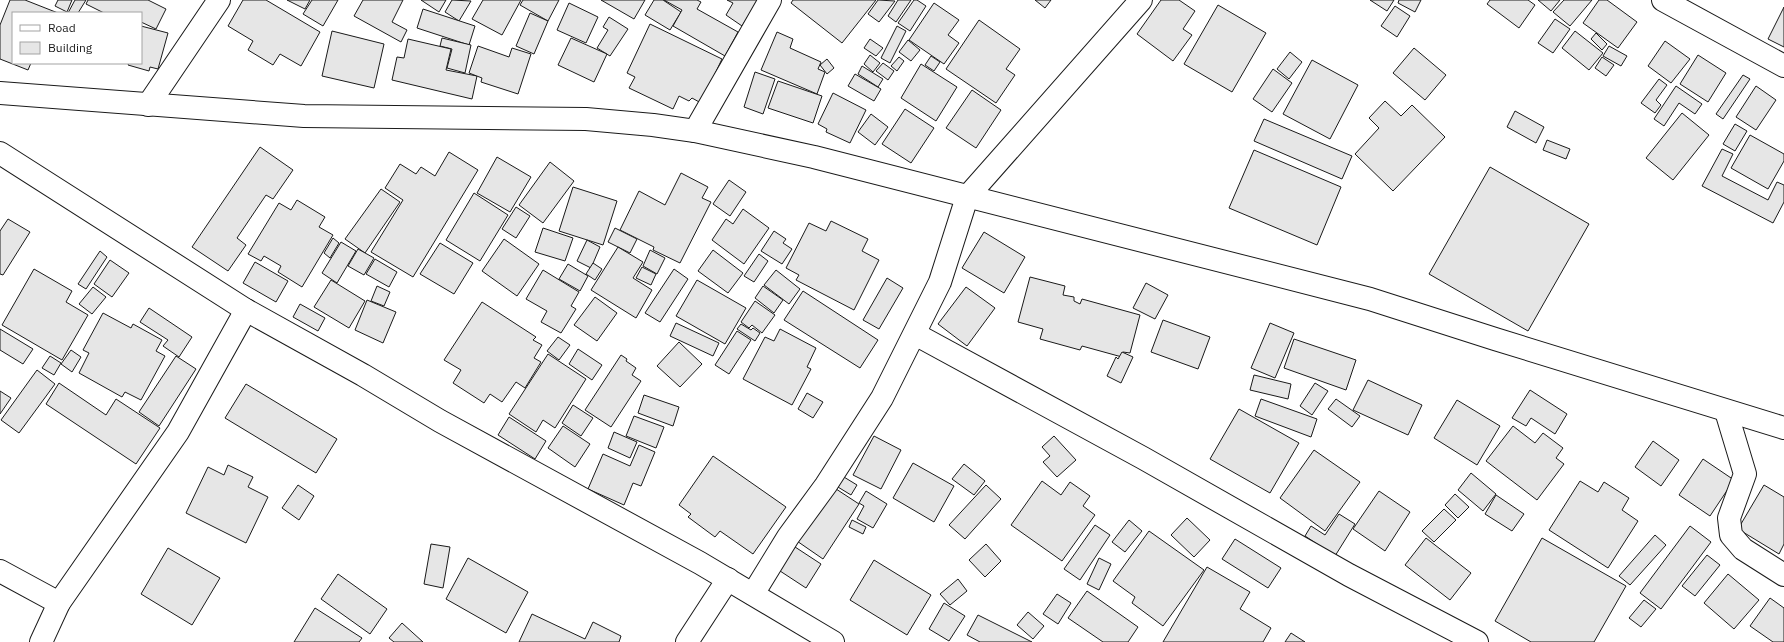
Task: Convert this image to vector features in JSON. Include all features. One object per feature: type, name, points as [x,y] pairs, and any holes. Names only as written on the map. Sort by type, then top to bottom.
[{"type":"street","points":[[148,105],[219,0]]},
{"type":"street","points":[[695,131],[770,0]]},
{"type":"street","points":[[753,594],[788,537],[826,485],[882,398],[940,282],[967,197],[1141,0]]},
{"type":"street","points":[[1663,0],[1784,66]]},
{"type":"street","points":[[0,93],[304,116],[586,119],[653,124],[695,131],[814,157],[1370,299],[1784,428]]},
{"type":"street","points":[[0,153],[246,310],[440,421],[664,542],[833,642]]},
{"type":"street","points":[[41,642],[59,603],[178,432],[246,310]]},
{"type":"street","points":[[915,334],[1143,458],[1349,575],[1477,642]]},
{"type":"street","points":[[1726,411],[1745,474],[1729,518],[1731,535],[1743,549],[1784,575]]},
{"type":"street","points":[[0,571],[59,603]]},
{"type":"street","points":[[687,642],[728,579]]},
{"type":"building","points":[[10,0],[25,0],[55,12],[12,12],[12,64],[0,59],[0,25]]},
{"type":"building","points":[[58,0],[72,0],[67,12],[55,6]]},
{"type":"building","points":[[75,0],[86,0],[79,12],[69,12]]},
{"type":"building","points":[[88,0],[148,0],[166,9],[156,29],[142,22],[142,12],[102,12],[86,4]]},
{"type":"building","points":[[243,0],[266,0],[320,32],[301,66],[280,54],[273,65],[248,50],[253,41],[228,26]]},
{"type":"building","points":[[287,0],[310,0],[305,9]]},
{"type":"building","points":[[312,0],[338,0],[323,26],[303,14]]},
{"type":"building","points":[[363,0],[403,0],[392,22],[407,30],[401,42],[354,16]]},
{"type":"building","points":[[421,0],[446,0],[439,12]]},
{"type":"building","points":[[452,0],[471,1],[459,21],[445,12]]},
{"type":"building","points":[[483,0],[521,0],[502,35],[472,19]]},
{"type":"building","points":[[523,0],[559,0],[548,21],[520,5]]},
{"type":"building","points":[[601,0],[645,0],[634,19]]},
{"type":"building","points":[[654,0],[663,0],[681,12],[670,30],[645,15]]},
{"type":"building","points":[[664,0],[697,0],[701,2],[697,9],[738,32],[725,56],[673,26],[682,10]]},
{"type":"building","points":[[727,0],[758,0],[742,26],[726,15],[733,3]]},
{"type":"building","points":[[793,0],[876,0],[842,43],[791,3]]},
{"type":"building","points":[[878,0],[895,1],[879,22],[868,14]]},
{"type":"building","points":[[898,0],[911,0],[896,22],[888,16]]},
{"type":"building","points":[[914,0],[917,0],[926,6],[910,31],[898,23]]},
{"type":"building","points":[[1035,0],[1051,0],[1045,8]]},
{"type":"building","points":[[1161,0],[1179,0],[1195,11],[1183,29],[1192,35],[1173,61],[1137,34]]},
{"type":"building","points":[[1370,0],[1394,0],[1387,11]]},
{"type":"building","points":[[1399,0],[1421,0],[1415,12],[1398,3]]},
{"type":"building","points":[[1490,0],[1528,0],[1535,5],[1519,28],[1487,4]]},
{"type":"building","points":[[1538,0],[1560,0],[1551,11]]},
{"type":"building","points":[[1564,0],[1592,0],[1570,26],[1553,12]]},
{"type":"building","points":[[1599,0],[1607,0],[1637,22],[1618,48],[1583,23]]},
{"type":"building","points":[[569,3],[598,17],[586,43],[557,30]]},
{"type":"building","points":[[934,3],[959,20],[948,35],[959,43],[944,64],[909,40]]},
{"type":"building","points":[[1218,5],[1266,33],[1232,92],[1184,64]]},
{"type":"building","points":[[1395,6],[1410,16],[1397,37],[1381,26]]},
{"type":"building","points":[[1784,7],[1784,47],[1768,39]]},
{"type":"building","points":[[423,9],[475,26],[469,45],[417,28]]},
{"type":"building","points":[[530,13],[548,21],[534,54],[516,46]]},
{"type":"building","points":[[609,17],[628,29],[610,56],[597,48],[608,30],[603,27]]},
{"type":"building","points":[[1555,19],[1570,29],[1553,53],[1538,43]]},
{"type":"building","points":[[979,20],[1020,49],[1006,69],[1015,75],[996,103],[946,69]]},
{"type":"building","points":[[650,24],[722,59],[701,103],[692,98],[689,101],[679,96],[673,109],[629,88],[635,77],[627,73]]},
{"type":"building","points":[[142,26],[168,33],[158,69],[150,67],[149,71],[128,65],[142,64]]},
{"type":"building","points":[[897,26],[906,31],[890,63],[881,58]]},
{"type":"building","points":[[332,31],[384,44],[374,88],[322,76]]},
{"type":"building","points":[[1575,31],[1603,53],[1589,70],[1562,48]]},
{"type":"building","points":[[777,32],[793,39],[790,48],[821,62],[818,69],[825,72],[817,94],[761,70]]},
{"type":"building","points":[[1596,33],[1607,44],[1602,50],[1591,39]]},
{"type":"building","points":[[442,38],[471,45],[465,73],[447,68],[452,49],[440,46]]},
{"type":"building","points":[[571,38],[607,54],[594,82],[558,65]]},
{"type":"building","points":[[408,39],[451,49],[446,70],[477,76],[472,99],[392,80],[397,57],[404,58]]},
{"type":"building","points":[[870,39],[883,48],[876,56],[864,48]]},
{"type":"building","points":[[908,40],[920,50],[911,61],[899,52]]},
{"type":"building","points":[[1665,41],[1690,59],[1671,83],[1648,66]]},
{"type":"building","points":[[478,46],[509,57],[512,48],[531,54],[518,94],[481,82],[482,78],[469,73]]},
{"type":"building","points":[[1609,46],[1627,56],[1621,66],[1603,56]]},
{"type":"building","points":[[1414,48],[1446,75],[1425,100],[1393,73]]},
{"type":"building","points":[[1290,52],[1302,62],[1289,79],[1277,69]]},
{"type":"building","points":[[870,55],[880,63],[873,72],[864,64]]},
{"type":"building","points":[[1698,55],[1726,73],[1708,102],[1680,84]]},
{"type":"building","points":[[931,56],[940,62],[934,71],[925,65]]},
{"type":"building","points":[[899,57],[904,61],[897,71],[891,66]]},
{"type":"building","points":[[1602,57],[1614,65],[1606,76],[1595,68]]},
{"type":"building","points":[[827,59],[834,68],[827,74],[820,65]]},
{"type":"building","points":[[1312,60],[1358,85],[1330,139],[1283,114]]},
{"type":"building","points":[[883,63],[894,71],[888,80],[876,71]]},
{"type":"building","points":[[13,64],[31,64],[28,70]]},
{"type":"building","points":[[921,64],[957,87],[936,121],[901,98]]},
{"type":"building","points":[[862,66],[883,79],[878,87],[858,74]]},
{"type":"building","points":[[1273,69],[1292,83],[1272,112],[1253,99]]},
{"type":"building","points":[[755,72],[775,79],[763,114],[744,107]]},
{"type":"building","points":[[855,74],[881,89],[874,101],[848,86]]},
{"type":"building","points":[[1743,75],[1750,79],[1723,119],[1716,114]]},
{"type":"building","points":[[1659,79],[1667,85],[1656,100],[1661,105],[1655,113],[1641,103]]},
{"type":"building","points":[[778,81],[822,96],[813,123],[768,108]]},
{"type":"building","points":[[1676,86],[1702,104],[1695,114],[1679,103],[1664,126],[1654,119]]},
{"type":"building","points":[[1756,86],[1776,100],[1756,130],[1736,117]]},
{"type":"building","points":[[972,90],[1001,110],[976,148],[946,128]]},
{"type":"building","points":[[833,93],[866,110],[850,143],[826,132],[827,129],[818,124]]},
{"type":"building","points":[[1385,101],[1401,116],[1412,105],[1445,137],[1393,191],[1355,154],[1379,128],[1369,118]]},
{"type":"building","points":[[905,109],[934,128],[911,163],[882,144]]},
{"type":"building","points":[[1515,111],[1544,127],[1536,143],[1507,127]]},
{"type":"building","points":[[1682,113],[1709,135],[1673,180],[1646,158]]},
{"type":"building","points":[[871,114],[888,127],[875,145],[858,132]]},
{"type":"building","points":[[1264,119],[1352,156],[1342,179],[1254,141]]},
{"type":"building","points":[[1735,124],[1747,131],[1735,151],[1723,144]]},
{"type":"building","points":[[1750,135],[1784,154],[1784,161],[1768,189],[1731,168]]},
{"type":"building","points":[[1547,140],[1570,149],[1566,159],[1543,150]]},
{"type":"building","points":[[260,147],[293,170],[273,199],[266,195],[237,238],[246,245],[228,271],[192,247]]},
{"type":"building","points":[[1722,149],[1733,154],[1722,176],[1768,200],[1777,182],[1784,185],[1784,202],[1773,223],[1702,186]]},
{"type":"building","points":[[1254,150],[1341,187],[1317,245],[1229,208]]},
{"type":"building","points":[[449,152],[478,170],[413,277],[371,252],[403,200],[385,188],[400,164],[416,174],[421,167],[435,176]]},
{"type":"building","points":[[497,157],[531,177],[510,212],[477,193]]},
{"type":"building","points":[[550,162],[574,181],[543,223],[519,205]]},
{"type":"building","points":[[1490,167],[1589,224],[1528,331],[1429,274]]},
{"type":"building","points":[[681,173],[708,187],[702,198],[711,202],[680,263],[653,250],[654,247],[620,230],[639,191],[665,205]]},
{"type":"building","points":[[729,180],[746,192],[730,216],[713,204]]},
{"type":"building","points":[[573,187],[617,201],[603,245],[559,231]]},
{"type":"building","points":[[381,189],[400,202],[365,253],[345,239]]},
{"type":"building","points":[[474,193],[508,215],[480,261],[446,240]]},
{"type":"building","points":[[297,200],[325,217],[319,227],[333,235],[302,287],[278,272],[281,266],[264,256],[261,261],[248,254],[279,203],[291,210]]},
{"type":"building","points":[[516,207],[530,216],[516,238],[502,229]]},
{"type":"building","points":[[743,209],[769,228],[744,264],[712,240],[726,219],[733,224]]},
{"type":"building","points":[[8,219],[30,232],[3,275],[0,274],[0,231]]},
{"type":"building","points":[[831,221],[868,239],[862,251],[879,260],[854,310],[796,280],[799,275],[786,268],[809,223],[826,231]]},
{"type":"building","points":[[543,228],[573,238],[565,261],[535,252]]},
{"type":"building","points":[[615,228],[637,239],[630,253],[608,242]]},
{"type":"building","points":[[774,231],[786,239],[783,243],[792,249],[782,264],[761,251]]},
{"type":"building","points":[[984,232],[1025,257],[1004,293],[962,268]]},
{"type":"building","points":[[333,238],[339,243],[330,258],[324,253]]},
{"type":"building","points":[[504,239],[539,264],[517,296],[482,271]]},
{"type":"building","points":[[587,240],[600,247],[591,268],[577,261]]},
{"type":"building","points":[[341,242],[356,251],[337,283],[322,273]]},
{"type":"building","points":[[440,243],[473,263],[454,294],[420,274]]},
{"type":"building","points":[[618,247],[643,262],[633,278],[652,290],[636,318],[591,290]]},
{"type":"building","points":[[358,249],[374,258],[364,275],[348,266]]},
{"type":"building","points":[[650,250],[665,258],[657,274],[643,266]]},
{"type":"building","points":[[713,250],[743,273],[728,293],[698,271]]},
{"type":"building","points":[[100,251],[107,257],[86,289],[78,284]]},
{"type":"building","points":[[759,254],[768,261],[754,282],[744,276]]},
{"type":"building","points":[[375,259],[397,272],[389,287],[366,274]]},
{"type":"building","points":[[110,260],[129,273],[112,297],[94,284]]},
{"type":"building","points":[[255,262],[288,281],[276,302],[243,283]]},
{"type":"building","points":[[593,263],[602,269],[595,280],[586,274]]},
{"type":"building","points":[[568,264],[588,276],[580,291],[559,279]]},
{"type":"building","points":[[642,267],[656,274],[651,285],[636,278]]},
{"type":"building","points":[[34,269],[72,291],[66,302],[88,315],[62,360],[2,325]]},
{"type":"building","points":[[674,269],[688,279],[660,322],[645,313]]},
{"type":"building","points":[[543,270],[579,292],[571,306],[576,309],[561,333],[541,322],[547,311],[526,299]]},
{"type":"building","points":[[776,270],[800,289],[789,304],[764,285]]},
{"type":"building","points":[[1030,277],[1065,286],[1063,295],[1074,297],[1074,301],[1080,304],[1082,299],[1140,315],[1130,353],[1123,352],[1122,357],[1082,346],[1080,350],[1040,339],[1043,329],[1018,322]]},
{"type":"building","points":[[887,278],[903,288],[879,329],[863,320]]},
{"type":"building","points":[[331,280],[365,301],[349,328],[314,307]]},
{"type":"building","points":[[697,280],[746,308],[725,344],[676,316]]},
{"type":"building","points":[[1146,283],[1168,295],[1155,319],[1133,308]]},
{"type":"building","points":[[377,286],[390,292],[384,306],[371,301]]},
{"type":"building","points":[[763,286],[783,300],[774,313],[755,298]]},
{"type":"building","points":[[93,287],[106,297],[92,314],[79,304]]},
{"type":"building","points":[[966,287],[995,308],[967,346],[938,324]]},
{"type":"building","points":[[803,291],[878,340],[860,368],[784,320]]},
{"type":"building","points":[[595,297],[617,313],[597,341],[574,325]]},
{"type":"building","points":[[367,300],[396,312],[383,343],[355,330]]},
{"type":"building","points":[[755,301],[775,315],[762,333],[752,325],[749,328],[741,322]]},
{"type":"building","points":[[482,302],[536,337],[533,340],[542,345],[534,358],[541,362],[525,388],[516,382],[502,402],[490,394],[484,403],[453,383],[461,370],[444,360]]},
{"type":"building","points":[[300,304],[325,318],[318,331],[293,317]]},
{"type":"building","points":[[149,308],[192,337],[179,357],[163,346],[168,340],[140,322]]},
{"type":"building","points":[[103,313],[131,328],[133,324],[162,340],[156,351],[165,356],[141,400],[125,392],[122,397],[79,373],[89,353],[83,350]]},
{"type":"building","points":[[1163,320],[1210,337],[1198,369],[1151,352]]},
{"type":"building","points":[[676,323],[719,343],[713,356],[670,336]]},
{"type":"building","points":[[1270,323],[1294,333],[1275,378],[1251,368]]},
{"type":"building","points":[[741,324],[751,330],[753,328],[760,333],[755,341],[737,329]]},
{"type":"building","points":[[0,329],[33,349],[23,364],[0,350]]},
{"type":"building","points":[[780,329],[816,348],[807,367],[811,369],[792,405],[743,379],[765,337],[774,341]]},
{"type":"building","points":[[737,331],[751,340],[729,374],[715,365]]},
{"type":"building","points":[[558,337],[570,345],[559,360],[547,351]]},
{"type":"building","points":[[1294,339],[1356,360],[1346,390],[1284,368]]},
{"type":"building","points":[[679,342],[702,364],[680,387],[657,366]]},
{"type":"building","points":[[578,349],[602,365],[592,380],[569,364]]},
{"type":"building","points":[[71,350],[81,357],[72,372],[61,364]]},
{"type":"building","points":[[1122,352],[1133,357],[1121,383],[1107,376],[1116,357],[1118,359]]},
{"type":"building","points":[[548,354],[586,379],[555,428],[543,420],[536,432],[509,414]]},
{"type":"building","points":[[621,355],[627,359],[626,361],[636,368],[632,375],[641,381],[611,427],[585,410]]},
{"type":"building","points":[[50,356],[61,363],[54,375],[42,368]]},
{"type":"building","points":[[176,356],[196,369],[159,426],[139,412]]},
{"type":"building","points":[[37,370],[55,384],[19,433],[1,420]]},
{"type":"building","points":[[1254,375],[1291,384],[1288,399],[1250,390]]},
{"type":"building","points":[[1368,380],[1422,405],[1408,435],[1353,410]]},
{"type":"building","points":[[59,383],[106,415],[116,399],[160,428],[136,464],[46,404]]},
{"type":"building","points":[[1315,383],[1328,391],[1312,415],[1300,406]]},
{"type":"building","points":[[246,384],[337,439],[316,473],[225,418]]},
{"type":"building","points":[[1530,390],[1567,414],[1555,434],[1531,418],[1526,426],[1512,418]]},
{"type":"building","points":[[0,391],[11,398],[0,414]]},
{"type":"building","points":[[807,393],[823,402],[813,418],[798,409]]},
{"type":"building","points":[[644,395],[679,407],[673,426],[638,413]]},
{"type":"building","points":[[1261,399],[1317,419],[1311,437],[1255,416]]},
{"type":"building","points":[[1336,399],[1360,416],[1352,427],[1328,409]]},
{"type":"building","points":[[1457,400],[1500,426],[1477,465],[1434,438]]},
{"type":"building","points":[[573,405],[593,418],[581,436],[562,423]]},
{"type":"building","points":[[1239,409],[1299,443],[1270,493],[1210,459]]},
{"type":"building","points":[[634,416],[664,427],[656,448],[626,436]]},
{"type":"building","points":[[509,417],[546,441],[535,459],[498,435]]},
{"type":"building","points":[[563,426],[590,444],[575,467],[548,448]]},
{"type":"building","points":[[1513,426],[1535,443],[1543,433],[1563,448],[1556,458],[1564,464],[1537,500],[1486,461]]},
{"type":"building","points":[[614,432],[637,442],[630,458],[608,448]]},
{"type":"building","points":[[874,436],[901,450],[881,489],[853,475]]},
{"type":"building","points":[[1054,436],[1076,460],[1057,477],[1043,462],[1050,456],[1042,447]]},
{"type":"building","points":[[1653,441],[1679,460],[1661,486],[1635,467]]},
{"type":"building","points":[[639,445],[655,452],[641,486],[633,483],[624,505],[588,489],[603,454],[630,466]]},
{"type":"building","points":[[1314,450],[1360,482],[1325,531],[1280,498]]},
{"type":"building","points":[[713,456],[786,507],[753,554],[720,531],[715,537],[688,517],[691,514],[679,505]]},
{"type":"building","points":[[1703,459],[1734,480],[1710,516],[1679,495]]},
{"type":"building","points":[[913,463],[954,486],[934,522],[893,498]]},
{"type":"building","points":[[964,464],[985,481],[974,495],[952,479]]},
{"type":"building","points":[[228,465],[253,477],[248,487],[268,497],[246,543],[186,513],[208,467],[224,475]]},
{"type":"building","points":[[1471,473],[1496,494],[1483,511],[1458,490]]},
{"type":"building","points":[[839,474],[857,485],[851,495],[833,484]]},
{"type":"building","points":[[1042,481],[1061,495],[1070,482],[1090,496],[1083,506],[1095,515],[1062,561],[1011,525]]},
{"type":"building","points":[[1580,481],[1598,492],[1604,482],[1629,498],[1622,510],[1638,521],[1608,568],[1549,530]]},
{"type":"building","points":[[298,485],[314,496],[299,520],[282,508]]},
{"type":"building","points":[[830,485],[859,504],[823,559],[794,539]]},
{"type":"building","points":[[986,485],[1001,499],[965,539],[949,525]]},
{"type":"building","points":[[1764,485],[1784,497],[1784,544],[1779,554],[1738,529]]},
{"type":"building","points":[[866,491],[887,504],[873,528],[857,519],[864,506],[859,503]]},
{"type":"building","points":[[1379,491],[1410,512],[1385,551],[1353,529]]},
{"type":"building","points":[[1455,494],[1469,507],[1458,518],[1445,505]]},
{"type":"building","points":[[1496,495],[1524,514],[1512,531],[1485,514]]},
{"type":"building","points":[[1444,509],[1456,520],[1434,542],[1422,531]]},
{"type":"building","points":[[1339,514],[1355,524],[1335,556],[1305,536],[1311,526],[1325,535]]},
{"type":"building","points":[[1187,518],[1210,540],[1194,557],[1171,535]]},
{"type":"building","points":[[852,520],[866,527],[863,534],[849,527]]},
{"type":"building","points":[[1129,520],[1142,531],[1125,552],[1112,542]]},
{"type":"building","points":[[1095,525],[1110,535],[1080,580],[1064,569]]},
{"type":"building","points":[[1690,526],[1711,542],[1661,609],[1640,593]]},
{"type":"building","points":[[1149,531],[1204,570],[1163,626],[1132,603],[1135,597],[1113,581]]},
{"type":"building","points":[[1655,535],[1666,545],[1630,585],[1619,576]]},
{"type":"building","points":[[1426,538],[1471,573],[1450,600],[1405,565]]},
{"type":"building","points":[[1542,538],[1626,586],[1594,642],[1531,642],[1495,621]]},
{"type":"building","points":[[1235,539],[1281,568],[1268,588],[1222,559]]},
{"type":"building","points":[[431,544],[450,547],[443,588],[424,584]]},
{"type":"building","points":[[986,544],[1001,561],[985,577],[969,560]]},
{"type":"building","points":[[792,545],[821,564],[806,588],[777,569]]},
{"type":"building","points":[[168,548],[220,578],[192,625],[141,594]]},
{"type":"building","points":[[1707,555],[1720,565],[1695,596],[1682,586]]},
{"type":"building","points":[[468,558],[528,592],[506,633],[446,599]]},
{"type":"building","points":[[1099,558],[1111,564],[1099,590],[1087,584]]},
{"type":"building","points":[[874,560],[931,595],[907,635],[850,600]]},
{"type":"building","points":[[1207,567],[1250,592],[1240,609],[1271,628],[1263,642],[1163,642]]},
{"type":"building","points":[[338,574],[387,609],[370,634],[321,599]]},
{"type":"building","points":[[1728,574],[1759,600],[1734,629],[1704,603]]},
{"type":"building","points":[[958,579],[967,591],[950,605],[940,594]]},
{"type":"building","points":[[1087,591],[1138,627],[1128,642],[1103,642],[1068,618]]},
{"type":"building","points":[[1057,594],[1071,603],[1058,624],[1043,614]]},
{"type":"building","points":[[1770,598],[1784,608],[1784,642],[1773,642],[1750,626]]},
{"type":"building","points":[[1644,600],[1656,609],[1641,627],[1629,618]]},
{"type":"building","points":[[944,603],[965,616],[949,641],[929,629]]},
{"type":"building","points":[[315,608],[362,638],[359,642],[294,642]]},
{"type":"building","points":[[1028,612],[1044,626],[1033,639],[1017,625]]},
{"type":"building","points":[[532,614],[585,639],[593,622],[621,636],[619,642],[519,642]]},
{"type":"building","points":[[978,615],[1032,642],[980,642],[967,635]]},
{"type":"building","points":[[402,623],[423,642],[394,642],[389,638]]},
{"type":"building","points":[[1291,633],[1305,642],[1285,642]]}]
